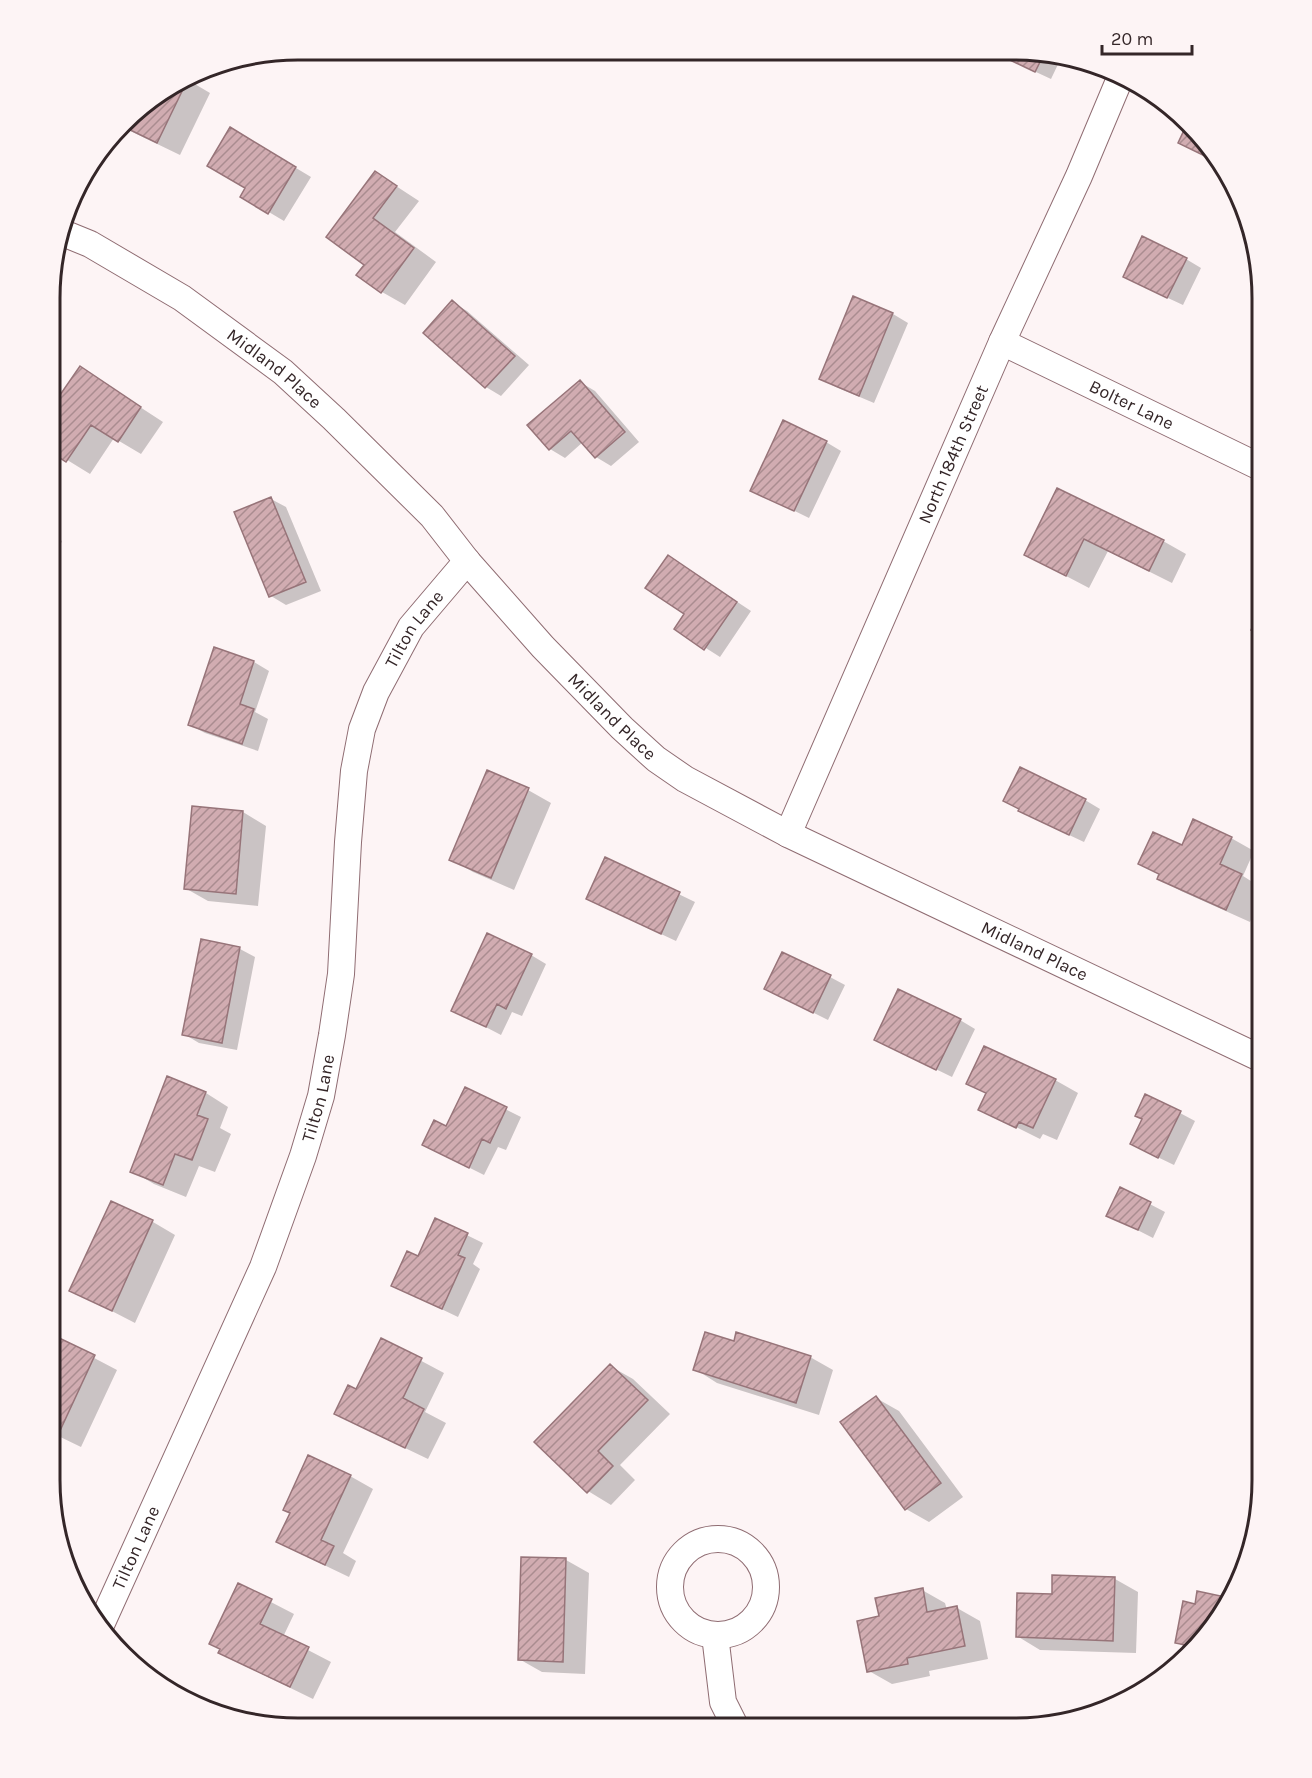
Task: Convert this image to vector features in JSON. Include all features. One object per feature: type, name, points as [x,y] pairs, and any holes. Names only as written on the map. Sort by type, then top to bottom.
[{"type":"street","name":"North 184th Street","points":[[788,834],[1002,342],[1079,176],[1118,84]]},
{"type":"street","name":"Midland Place","points":[[69,235],[90,244],[182,298],[283,372],[432,516],[467,561],[543,647],[622,728],[656,759],[685,779],[788,834],[1252,1054]]},
{"type":"street","name":"Bolter Lane","points":[[1002,342],[1252,463]]},
{"type":"street","name":"Tilton Lane","points":[[104,1618],[263,1267],[303,1156],[321,1096],[340,974],[354,771],[362,729],[376,692],[411,627],[467,561]]},
{"type":"street","points":[[716,1635],[723,1702],[731,1718]]},
{"type":"building","points":[[1010,60],[1040,62],[1035,72]]},
{"type":"building","points":[[183,90],[157,143],[130,130],[153,109]]},
{"type":"building","points":[[230,127],[296,167],[268,214],[240,197],[245,188],[207,166]]},
{"type":"building","points":[[1183,131],[1205,156],[1178,143]]},
{"type":"building","points":[[375,171],[397,186],[373,218],[414,248],[381,293],[356,275],[364,265],[326,237]]},
{"type":"building","points":[[1142,236],[1187,258],[1167,298],[1123,277]]},
{"type":"building","points":[[853,296],[893,313],[859,396],[819,379]]},
{"type":"building","points":[[452,300],[515,356],[485,388],[423,333]]},
{"type":"building","points":[[80,366],[141,407],[118,442],[91,425],[66,462],[60,458],[60,395]]},
{"type":"building","points":[[580,380],[625,432],[595,458],[571,431],[549,450],[527,425]]},
{"type":"building","points":[[783,420],[827,441],[794,511],[750,491]]},
{"type":"building","points":[[1057,488],[1164,540],[1149,571],[1084,539],[1066,576],[1024,555]]},
{"type":"building","points":[[271,497],[306,582],[269,597],[234,512]]},
{"type":"building","points":[[668,555],[737,602],[704,650],[674,629],[684,614],[645,588]]},
{"type":"building","points":[[214,647],[254,661],[240,704],[254,709],[242,744],[188,725]]},
{"type":"building","points":[[1020,767],[1086,799],[1069,835],[1018,811],[1019,809],[1003,801]]},
{"type":"building","points":[[487,770],[529,788],[491,878],[449,860]]},
{"type":"building","points":[[192,806],[243,811],[236,894],[184,889]]},
{"type":"building","points":[[1193,819],[1232,837],[1220,864],[1242,874],[1226,910],[1157,879],[1159,874],[1138,864],[1153,832],[1182,845]]},
{"type":"building","points":[[605,857],[680,892],[661,934],[586,899]]},
{"type":"building","points":[[487,933],[532,954],[506,1009],[497,1004],[486,1027],[451,1011]]},
{"type":"building","points":[[201,939],[240,947],[222,1043],[182,1035]]},
{"type":"building","points":[[782,952],[831,975],[813,1013],[764,989]]},
{"type":"building","points":[[898,989],[961,1019],[936,1070],[874,1040]]},
{"type":"building","points":[[984,1046],[1056,1079],[1033,1128],[1019,1122],[1016,1128],[978,1110],[986,1093],[966,1084]]},
{"type":"building","points":[[167,1076],[206,1092],[197,1115],[208,1119],[192,1160],[175,1154],[163,1185],[130,1172]]},
{"type":"building","points":[[465,1087],[507,1107],[490,1143],[482,1139],[469,1168],[422,1145],[434,1120],[446,1126]]},
{"type":"building","points":[[1145,1094],[1181,1111],[1158,1158],[1130,1144],[1142,1119],[1135,1116]]},
{"type":"building","points":[[1120,1187],[1151,1202],[1138,1230],[1106,1216]]},
{"type":"building","points":[[111,1201],[153,1220],[112,1311],[69,1291]]},
{"type":"building","points":[[435,1218],[468,1233],[458,1255],[465,1258],[442,1309],[391,1286],[407,1251],[418,1256]]},
{"type":"building","points":[[705,1332],[734,1341],[736,1332],[811,1356],[796,1403],[693,1370]]},
{"type":"building","points":[[60,1338],[95,1355],[60,1431]]},
{"type":"building","points":[[381,1338],[422,1358],[403,1398],[424,1409],[405,1448],[334,1414],[348,1385],[356,1389]]},
{"type":"building","points":[[610,1364],[648,1400],[598,1451],[613,1466],[587,1493],[534,1442]]},
{"type":"building","points":[[876,1396],[941,1483],[905,1510],[840,1422]]},
{"type":"building","points":[[308,1455],[351,1475],[321,1540],[334,1546],[325,1565],[276,1542],[290,1513],[283,1510]]},
{"type":"building","points":[[521,1557],[566,1558],[563,1662],[518,1660]]},
{"type":"building","points":[[1052,1575],[1115,1577],[1113,1641],[1016,1637],[1017,1593],[1052,1594]]},
{"type":"building","points":[[238,1583],[272,1599],[260,1624],[309,1647],[290,1687],[218,1653],[220,1649],[209,1644]]},
{"type":"building","points":[[923,1588],[927,1612],[957,1606],[965,1646],[907,1658],[908,1664],[867,1672],[857,1621],[879,1616],[875,1598]]},
{"type":"building","points":[[1197,1591],[1221,1596],[1193,1637],[1185,1645],[1175,1643],[1183,1601],[1195,1604]]}]
